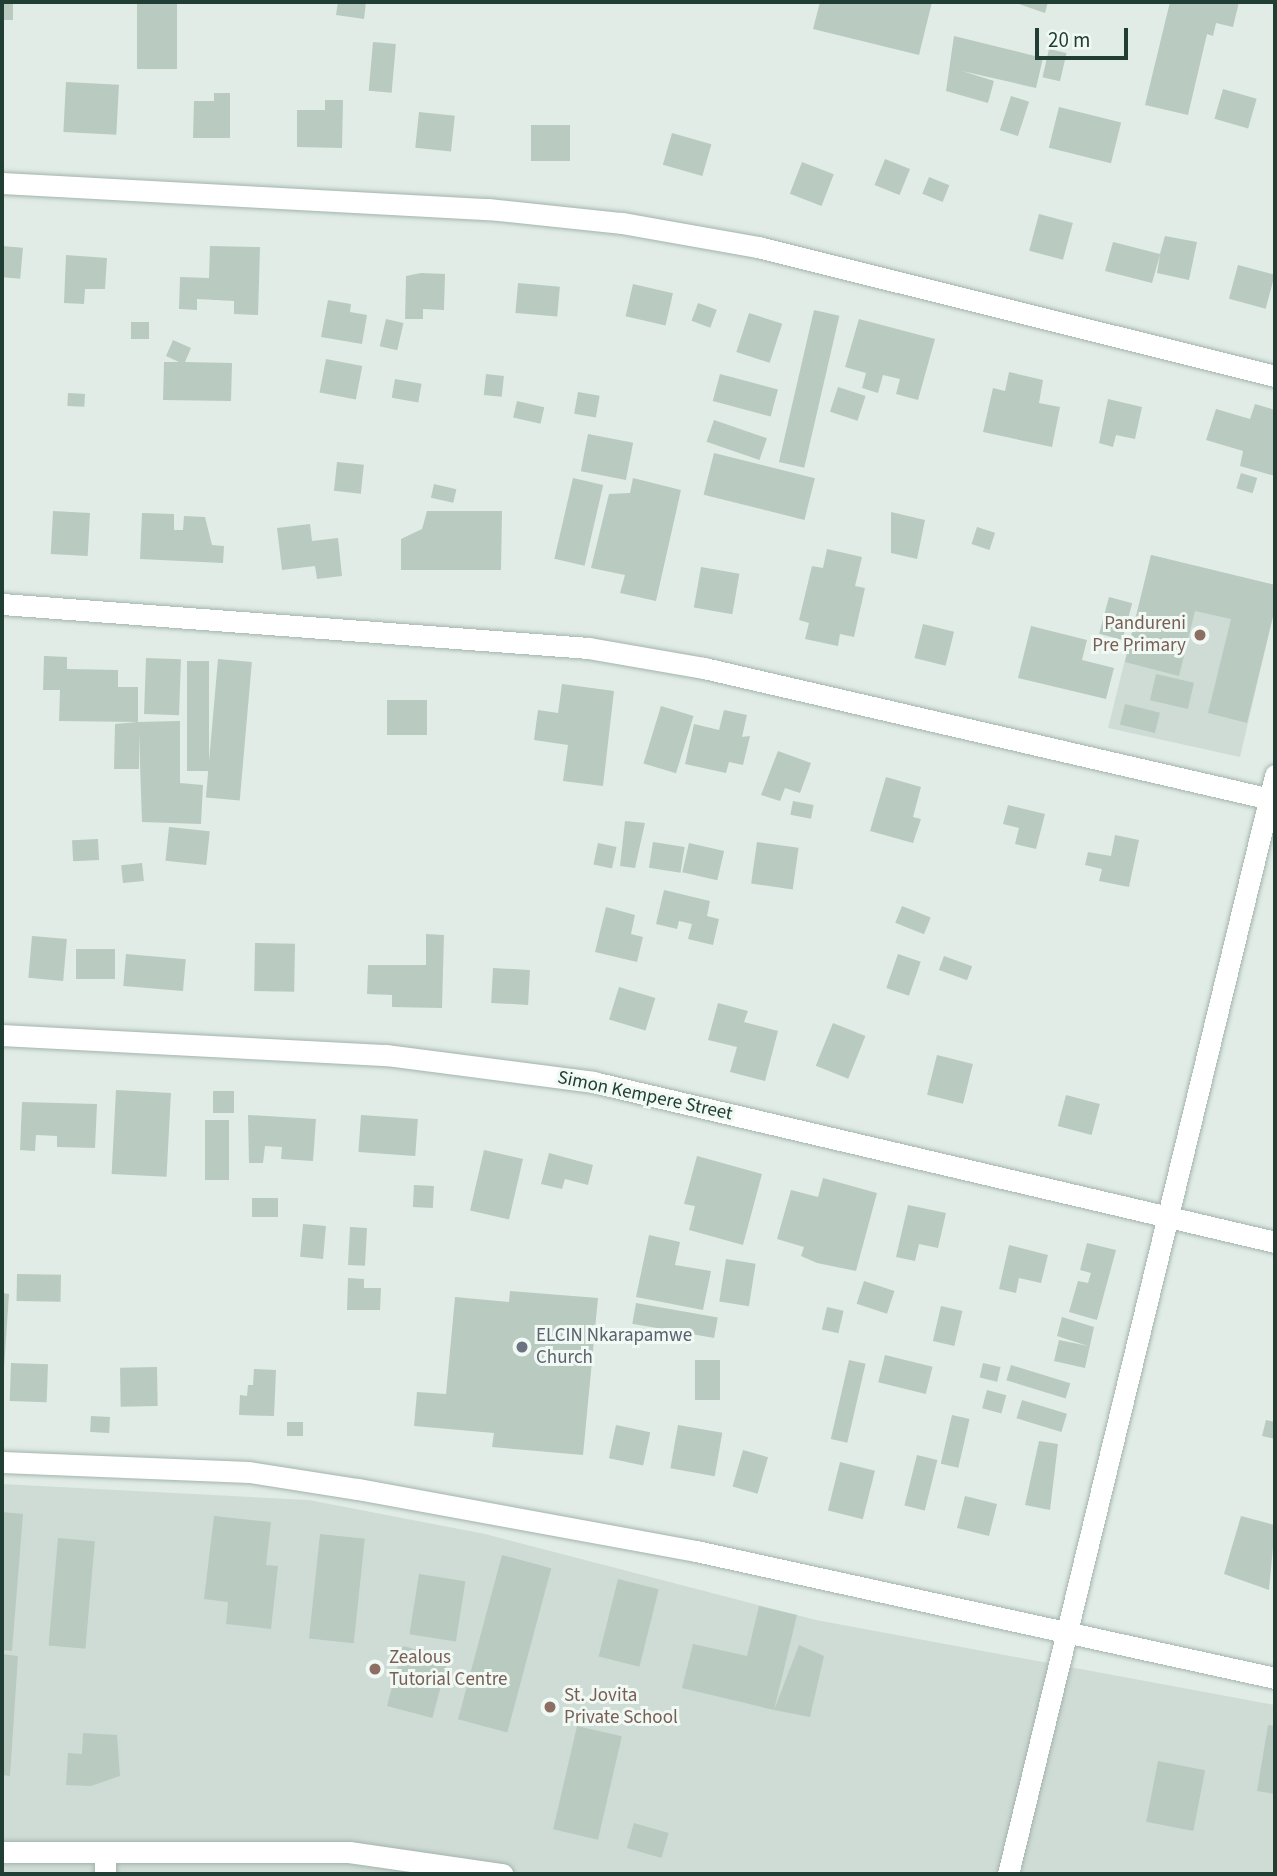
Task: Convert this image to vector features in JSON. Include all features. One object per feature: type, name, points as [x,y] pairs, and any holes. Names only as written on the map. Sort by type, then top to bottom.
[{"type":"street","points":[[2,183],[488,209],[622,223],[758,247],[1275,376]]},
{"type":"street","points":[[2,604],[587,648],[704,668],[1272,799]]},
{"type":"street","points":[[1008,1874],[1272,799],[1275,775]]},
{"type":"street","name":"Simon Kempere Street","points":[[2,1035],[386,1055],[593,1082],[1275,1242]]},
{"type":"street","points":[[2,1462],[249,1472],[345,1487],[696,1551],[1275,1678]]},
{"type":"street","points":[[2,1852],[349,1852],[502,1874]]},
{"type":"street","points":[[104,1874],[105,1852]]},
{"type":"shaded area","name":"Pandureni Pre Primary","points":[[1151,555],[1275,585],[1275,608],[1240,757],[1108,728]]},
{"type":"shaded area","points":[[2,1484],[309,1500],[485,1534],[816,1620],[1275,1705],[1275,1874],[2,1874]]},
{"type":"building","points":[[2,2],[13,2],[13,20],[2,20]]},
{"type":"building","points":[[137,2],[177,2],[177,69],[137,69]]},
{"type":"building","points":[[338,2],[366,2],[364,19],[336,15]]},
{"type":"building","points":[[820,2],[932,2],[919,55],[813,29]]},
{"type":"building","points":[[1013,2],[1048,2],[1045,13]]},
{"type":"building","points":[[1170,2],[1239,2],[1233,27],[1216,23],[1213,36],[1207,34],[1188,115],[1145,105]]},
{"type":"building","points":[[954,36],[1043,58],[1036,88],[962,71],[994,81],[988,103],[946,91]]},
{"type":"building","points":[[373,42],[396,44],[392,93],[369,91]]},
{"type":"building","points":[[1049,49],[1067,53],[1060,81],[1042,77]]},
{"type":"building","points":[[66,82],[119,85],[116,135],[63,132]]},
{"type":"building","points":[[1223,89],[1257,99],[1248,128],[1214,119]]},
{"type":"building","points":[[214,93],[230,93],[230,138],[193,138],[194,101],[214,101]]},
{"type":"building","points":[[1011,96],[1029,102],[1018,136],[1000,130]]},
{"type":"building","points":[[325,100],[343,100],[342,148],[297,147],[297,110],[325,110]]},
{"type":"building","points":[[1059,107],[1121,122],[1111,163],[1049,148]]},
{"type":"building","points":[[419,112],[455,116],[451,152],[415,148]]},
{"type":"building","points":[[531,125],[570,125],[570,161],[531,161]]},
{"type":"building","points":[[672,133],[711,144],[702,176],[663,165]]},
{"type":"building","points":[[885,159],[910,169],[900,195],[875,185]]},
{"type":"building","points":[[802,162],[834,174],[822,206],[790,194]]},
{"type":"building","points":[[929,177],[949,185],[943,202],[922,194]]},
{"type":"building","points":[[1039,214],[1073,223],[1063,260],[1029,251]]},
{"type":"building","points":[[1165,236],[1197,242],[1189,280],[1157,273],[1160,255],[1152,283],[1105,271],[1113,242],[1160,254]]},
{"type":"building","points":[[2,246],[23,248],[20,279],[2,277]]},
{"type":"building","points":[[210,246],[260,247],[258,315],[234,314],[234,301],[197,299],[197,310],[179,309],[180,277],[209,278]]},
{"type":"building","points":[[66,255],[107,258],[105,289],[85,289],[84,304],[64,303]]},
{"type":"building","points":[[1238,265],[1275,275],[1266,309],[1229,299]]},
{"type":"building","points":[[421,273],[445,274],[444,310],[423,309],[423,319],[405,319],[406,276]]},
{"type":"building","points":[[518,283],[560,287],[557,317],[515,313]]},
{"type":"building","points":[[633,284],[673,293],[666,325],[626,316]]},
{"type":"building","points":[[328,300],[351,304],[350,312],[367,315],[362,344],[321,337]]},
{"type":"building","points":[[698,303],[717,310],[710,328],[692,321]]},
{"type":"building","points":[[814,310],[839,316],[804,468],[779,462]]},
{"type":"building","points":[[749,313],[782,324],[770,363],[736,352]]},
{"type":"building","points":[[386,319],[404,323],[397,350],[380,346]]},
{"type":"building","points":[[859,319],[935,339],[918,400],[896,394],[900,379],[883,375],[878,393],[862,388],[866,373],[845,367]]},
{"type":"building","points":[[131,322],[149,322],[149,339],[131,339]]},
{"type":"building","points":[[173,340],[191,348],[185,362],[232,363],[231,401],[163,400],[164,362],[179,362],[166,356]]},
{"type":"building","points":[[326,359],[362,366],[356,399],[320,392]]},
{"type":"building","points":[[1009,372],[1043,380],[1039,403],[1060,407],[1052,447],[983,432],[993,388],[1005,391]]},
{"type":"building","points":[[486,374],[504,376],[502,397],[484,395]]},
{"type":"building","points":[[720,374],[778,390],[771,417],[713,401]]},
{"type":"building","points":[[395,379],[422,384],[418,402],[392,398]]},
{"type":"building","points":[[838,387],[866,396],[858,421],[830,412]]},
{"type":"building","points":[[578,392],[600,396],[596,417],[574,414]]},
{"type":"building","points":[[68,393],[85,394],[84,407],[67,406]]},
{"type":"building","points":[[1108,399],[1142,407],[1135,439],[1116,435],[1113,447],[1099,443]]},
{"type":"building","points":[[517,401],[544,407],[540,424],[513,418]]},
{"type":"building","points":[[1255,404],[1275,410],[1275,476],[1240,466],[1243,451],[1206,440],[1216,409],[1250,419]]},
{"type":"building","points":[[714,420],[767,438],[759,460],[707,442]]},
{"type":"building","points":[[588,434],[633,443],[626,480],[581,471]]},
{"type":"building","points":[[714,453],[815,478],[805,520],[704,495]]},
{"type":"building","points":[[337,462],[364,465],[361,494],[334,491]]},
{"type":"building","points":[[1241,473],[1257,478],[1253,493],[1236,488]]},
{"type":"building","points":[[573,478],[603,485],[585,566],[554,559]]},
{"type":"building","points":[[633,478],[681,490],[656,601],[620,593],[625,575],[591,568],[609,494],[630,493]]},
{"type":"building","points":[[434,484],[456,489],[453,503],[431,498]]},
{"type":"building","points":[[53,511],[90,513],[88,556],[51,554]]},
{"type":"building","points":[[427,511],[502,511],[501,570],[401,570],[401,539],[422,529]]},
{"type":"building","points":[[891,512],[925,520],[917,559],[891,553]]},
{"type":"building","points":[[142,513],[174,514],[174,530],[183,530],[184,516],[205,517],[212,545],[224,546],[223,563],[140,559]]},
{"type":"building","points":[[310,524],[312,541],[338,538],[342,576],[317,579],[315,566],[282,570],[277,528]]},
{"type":"building","points":[[977,527],[995,533],[990,550],[971,544]]},
{"type":"building","points":[[827,549],[862,557],[855,586],[865,588],[854,637],[840,634],[838,646],[805,639],[809,623],[799,620],[812,566],[823,568]]},
{"type":"building","points":[[1151,555],[1275,585],[1275,608],[1247,723],[1208,713],[1231,619],[1195,611],[1179,676],[1125,662]]},
{"type":"building","points":[[701,567],[739,574],[732,614],[694,607]]},
{"type":"building","points":[[1109,597],[1132,603],[1122,640],[1099,634]]},
{"type":"building","points":[[923,624],[954,632],[946,666],[915,658]]},
{"type":"building","points":[[1031,626],[1087,640],[1082,660],[1114,668],[1106,699],[1018,678]]},
{"type":"building","points":[[44,656],[67,657],[67,669],[118,670],[118,687],[138,687],[138,722],[59,721],[60,690],[43,690]]},
{"type":"building","points":[[146,658],[181,659],[179,715],[144,714]]},
{"type":"building","points":[[218,659],[252,662],[240,800],[206,797]]},
{"type":"building","points":[[187,661],[209,661],[209,771],[187,771]]},
{"type":"building","points":[[1156,674],[1194,683],[1188,709],[1150,700]]},
{"type":"building","points":[[562,684],[614,691],[603,786],[563,781],[568,745],[534,740],[538,710],[558,713]]},
{"type":"building","points":[[387,700],[427,700],[427,735],[387,735]]},
{"type":"building","points":[[1125,704],[1160,713],[1155,733],[1120,724]]},
{"type":"building","points":[[661,706],[694,716],[676,773],[643,763]]},
{"type":"building","points":[[724,710],[747,715],[742,737],[750,736],[743,765],[729,762],[726,773],[685,764],[694,724],[719,730]]},
{"type":"building","points":[[180,721],[180,783],[203,785],[201,824],[142,822],[139,733],[139,769],[114,769],[115,724]]},
{"type":"building","points":[[778,751],[811,763],[800,793],[785,788],[780,801],[761,795]]},
{"type":"building","points":[[886,777],[921,787],[913,817],[921,819],[913,843],[870,831]]},
{"type":"building","points":[[793,801],[814,805],[811,819],[790,815]]},
{"type":"building","points":[[1008,805],[1045,814],[1036,849],[1015,844],[1019,828],[1003,824]]},
{"type":"building","points":[[625,821],[645,823],[635,868],[620,866]]},
{"type":"building","points":[[169,827],[210,831],[206,865],[165,861]]},
{"type":"building","points":[[1115,835],[1139,840],[1129,887],[1099,881],[1102,869],[1085,865],[1088,852],[1111,856]]},
{"type":"building","points":[[98,839],[99,860],[73,861],[72,840]]},
{"type":"building","points":[[653,842],[685,847],[681,873],[649,868]]},
{"type":"building","points":[[757,842],[799,848],[793,889],[751,884]]},
{"type":"building","points":[[598,843],[617,847],[612,868],[593,865]]},
{"type":"building","points":[[689,843],[724,851],[717,880],[682,872]]},
{"type":"building","points":[[142,863],[144,881],[123,883],[121,865]]},
{"type":"building","points":[[664,890],[710,901],[707,916],[719,919],[713,945],[688,939],[692,924],[679,921],[677,929],[656,924]]},
{"type":"building","points":[[902,906],[931,918],[924,934],[895,923]]},
{"type":"building","points":[[606,907],[635,915],[631,934],[643,937],[637,962],[595,952]]},
{"type":"building","points":[[426,934],[444,935],[442,1008],[392,1007],[392,995],[367,994],[368,965],[426,965]]},
{"type":"building","points":[[32,936],[67,939],[63,981],[28,978]]},
{"type":"building","points":[[255,943],[295,944],[294,992],[254,991]]},
{"type":"building","points":[[76,949],[115,949],[115,979],[76,979]]},
{"type":"building","points":[[126,954],[186,959],[183,991],[123,986]]},
{"type":"building","points":[[898,954],[921,962],[909,996],[886,988]]},
{"type":"building","points":[[944,956],[972,966],[967,980],[939,970]]},
{"type":"building","points":[[493,968],[530,970],[528,1005],[491,1003]]},
{"type":"building","points":[[619,987],[655,998],[645,1031],[609,1020]]},
{"type":"building","points":[[718,1003],[748,1011],[744,1022],[778,1031],[765,1081],[730,1072],[737,1047],[708,1040]]},
{"type":"building","points":[[833,1023],[865,1036],[848,1079],[816,1066]]},
{"type":"building","points":[[937,1055],[973,1064],[963,1104],[927,1095]]},
{"type":"building","points":[[116,1090],[171,1093],[167,1177],[112,1174]]},
{"type":"building","points":[[213,1091],[234,1091],[234,1113],[213,1113]]},
{"type":"building","points":[[1066,1095],[1100,1104],[1092,1135],[1058,1126]]},
{"type":"building","points":[[22,1102],[97,1104],[95,1148],[57,1147],[57,1136],[36,1135],[35,1151],[20,1150]]},
{"type":"building","points":[[248,1115],[316,1119],[313,1161],[281,1159],[282,1147],[265,1146],[263,1163],[249,1163]]},
{"type":"building","points":[[361,1115],[418,1119],[415,1156],[358,1152]]},
{"type":"building","points":[[205,1120],[229,1120],[229,1180],[205,1180]]},
{"type":"building","points":[[484,1150],[523,1159],[509,1219],[470,1210]]},
{"type":"building","points":[[549,1153],[593,1165],[588,1185],[565,1179],[562,1189],[541,1184]]},
{"type":"building","points":[[697,1156],[762,1174],[743,1245],[689,1230],[695,1206],[684,1204]]},
{"type":"building","points":[[823,1178],[877,1193],[856,1271],[817,1263],[801,1256],[804,1247],[777,1239],[791,1190],[818,1197]]},
{"type":"building","points":[[414,1185],[434,1186],[433,1208],[413,1207]]},
{"type":"building","points":[[252,1198],[278,1198],[278,1217],[252,1217]]},
{"type":"building","points":[[908,1205],[946,1213],[938,1248],[919,1244],[915,1261],[896,1257]]},
{"type":"building","points":[[303,1224],[326,1226],[323,1259],[300,1257]]},
{"type":"building","points":[[350,1227],[367,1228],[365,1266],[348,1265]]},
{"type":"building","points":[[649,1235],[680,1242],[675,1265],[711,1271],[703,1310],[636,1297]]},
{"type":"building","points":[[1087,1243],[1116,1250],[1097,1320],[1069,1312],[1078,1281],[1088,1283],[1091,1273],[1080,1270]]},
{"type":"building","points":[[1009,1245],[1048,1255],[1041,1283],[1019,1278],[1016,1293],[999,1289]]},
{"type":"building","points":[[726,1259],[756,1264],[749,1306],[719,1301]]},
{"type":"building","points":[[17,1274],[61,1275],[61,1302],[17,1301]]},
{"type":"building","points":[[348,1278],[364,1279],[364,1288],[381,1288],[380,1310],[347,1310]]},
{"type":"building","points":[[864,1281],[894,1291],[887,1314],[857,1304]]},
{"type":"building","name":"ELCIN Nkarapamwe Church","points":[[510,1291],[598,1298],[583,1455],[492,1447],[494,1433],[414,1426],[417,1392],[446,1394],[455,1297],[509,1302]]},
{"type":"building","points":[[2,1293],[9,1294],[4,1368],[2,1368]]},
{"type":"building","points":[[636,1303],[718,1317],[714,1338],[632,1324]]},
{"type":"building","points":[[941,1306],[962,1311],[954,1346],[933,1341]]},
{"type":"building","points":[[827,1307],[844,1311],[838,1333],[822,1329]]},
{"type":"building","points":[[1062,1317],[1094,1327],[1085,1368],[1054,1361],[1059,1340],[1088,1346],[1057,1336]]},
{"type":"building","points":[[885,1355],[933,1367],[926,1394],[878,1382]]},
{"type":"building","points":[[695,1360],[720,1360],[720,1400],[695,1400]]},
{"type":"building","points":[[849,1360],[866,1364],[847,1443],[831,1439]]},
{"type":"building","points":[[11,1363],[48,1364],[47,1402],[10,1401]]},
{"type":"building","points":[[983,1363],[1001,1367],[997,1382],[980,1378]]},
{"type":"building","points":[[1011,1365],[1070,1383],[1066,1398],[1006,1380]]},
{"type":"building","points":[[157,1367],[158,1406],[121,1407],[120,1368]]},
{"type":"building","points":[[254,1369],[276,1370],[274,1416],[239,1415],[240,1395],[247,1396],[248,1385],[253,1385]]},
{"type":"building","points":[[987,1390],[1006,1395],[1001,1414],[982,1408]]},
{"type":"building","points":[[1022,1400],[1067,1414],[1061,1432],[1016,1418]]},
{"type":"building","points":[[952,1415],[970,1419],[958,1468],[941,1464]]},
{"type":"building","points":[[91,1416],[110,1417],[109,1433],[90,1432]]},
{"type":"building","points":[[1266,1420],[1275,1422],[1275,1439],[1262,1436]]},
{"type":"building","points":[[287,1422],[303,1422],[303,1436],[287,1436]]},
{"type":"building","points":[[616,1425],[650,1432],[643,1466],[609,1458]]},
{"type":"building","points":[[678,1425],[722,1433],[715,1476],[670,1468]]},
{"type":"building","points":[[1039,1441],[1058,1444],[1050,1510],[1025,1505]]},
{"type":"building","points":[[743,1450],[768,1457],[758,1494],[733,1487]]},
{"type":"building","points":[[917,1455],[937,1460],[925,1511],[904,1505]]},
{"type":"building","points":[[840,1462],[875,1471],[863,1519],[828,1511]]},
{"type":"building","points":[[965,1496],[997,1504],[989,1536],[957,1528]]},
{"type":"building","points":[[2,1512],[23,1514],[12,1651],[2,1650]]},
{"type":"building","points":[[214,1516],[271,1522],[266,1565],[278,1566],[271,1629],[226,1624],[228,1602],[204,1599]]},
{"type":"building","points":[[1241,1516],[1275,1525],[1269,1590],[1224,1574]]},
{"type":"building","points":[[320,1534],[365,1539],[354,1643],[309,1638]]},
{"type":"building","points":[[58,1538],[95,1541],[85,1649],[49,1646]]},
{"type":"building","points":[[502,1555],[551,1568],[507,1732],[458,1719]]},
{"type":"building","points":[[419,1574],[465,1581],[456,1642],[409,1634]]},
{"type":"building","points":[[618,1579],[659,1589],[639,1667],[599,1657]]},
{"type":"building","points":[[759,1606],[797,1615],[774,1710],[682,1688],[693,1644],[747,1656]]},
{"type":"building","points":[[799,1645],[824,1656],[810,1717],[774,1710]]},
{"type":"building","points":[[403,1646],[448,1658],[432,1718],[387,1706]]},
{"type":"building","points":[[2,1654],[18,1656],[10,1776],[2,1775]]},
{"type":"building","points":[[1268,1725],[1275,1726],[1275,1794],[1257,1791]]},
{"type":"building","points":[[577,1726],[622,1736],[598,1840],[553,1829]]},
{"type":"building","points":[[83,1733],[117,1735],[120,1776],[91,1786],[66,1785],[68,1753],[82,1754]]},
{"type":"building","points":[[1158,1761],[1205,1770],[1193,1831],[1146,1822]]},
{"type":"building","points":[[634,1823],[669,1833],[661,1858],[627,1848]]},
{"type":"place","name":"Pandureni Pre Primary","points":[[1200,635]]},
{"type":"place","name":"ELCIN Nkarapamwe Church","points":[[522,1347]]},
{"type":"place","name":"Zealous Tutorial Centre","points":[[375,1669]]},
{"type":"place","name":"St. Jovita Private School","points":[[550,1707]]}]
